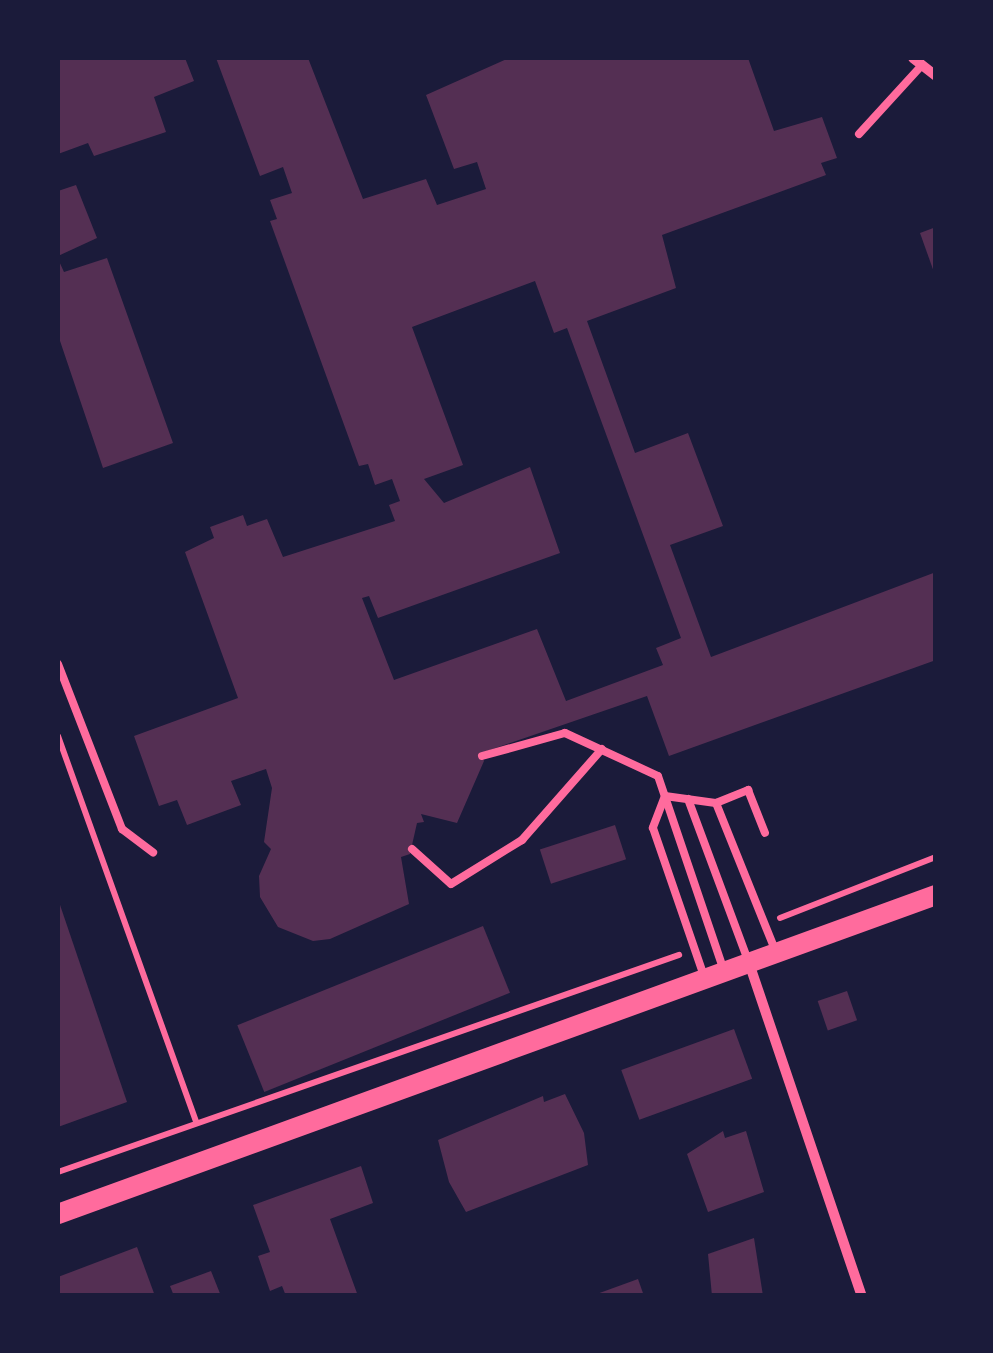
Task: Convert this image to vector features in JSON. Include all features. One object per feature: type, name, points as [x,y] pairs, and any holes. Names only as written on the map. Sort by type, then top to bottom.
[{"type":"main road","points":[[58,1214],[936,895]]},
{"type":"street","points":[[918,61],[936,76]]},
{"type":"street","points":[[750,963],[862,1296]]},
{"type":"lane","points":[[859,134],[918,61]]},
{"type":"lane","points":[[58,664],[122,829],[153,852]]},
{"type":"lane","points":[[482,756],[565,732],[658,776],[715,976]]},
{"type":"lane","points":[[412,849],[451,884],[522,840],[602,748]]},
{"type":"lane","points":[[664,796],[716,803],[748,790],[765,833]]},
{"type":"lane","points":[[664,796],[653,828],[695,949],[715,976]]},
{"type":"lane","points":[[688,799],[750,963]]},
{"type":"lane","points":[[716,803],[776,953]]},
{"type":"path","points":[[58,736],[196,1122]]},
{"type":"path","points":[[765,924],[936,857]]},
{"type":"path","points":[[58,1172],[695,949]]},
{"type":"building","points":[[58,58],[185,58],[194,81],[154,97],[166,132],[94,156],[88,143],[58,154]]},
{"type":"building","points":[[216,58],[308,58],[363,199],[426,179],[437,205],[486,189],[477,162],[454,169],[426,95],[509,58],[748,58],[774,131],[822,117],[837,158],[821,163],[826,175],[662,235],[676,288],[587,321],[635,453],[688,433],[723,526],[670,545],[711,657],[936,572],[936,660],[669,756],[647,696],[481,753],[484,761],[457,823],[421,814],[424,822],[417,823],[410,854],[401,857],[409,904],[330,939],[313,941],[278,927],[260,897],[259,876],[271,849],[264,842],[272,788],[266,769],[231,781],[241,805],[187,825],[177,800],[159,806],[134,736],[238,698],[185,552],[214,538],[210,527],[243,515],[247,526],[267,519],[283,557],[395,521],[389,505],[400,501],[392,479],[375,485],[368,464],[359,466],[270,221],[277,219],[270,200],[292,193],[283,167],[260,176]],"holes":[[[535,281],[554,333],[567,328],[681,638],[656,648],[663,665],[566,701],[537,629],[394,680],[362,598],[369,596],[378,618],[560,553],[530,467],[444,503],[424,479],[463,465],[412,327]]]},
{"type":"building","points":[[76,185],[97,238],[58,256],[58,191]]},
{"type":"building","points":[[936,227],[936,275],[935,275],[920,233]]},
{"type":"building","points":[[107,258],[173,443],[103,468],[58,335],[58,259],[64,272]]},
{"type":"building","points":[[615,825],[626,859],[551,884],[540,849]]},
{"type":"building","points":[[58,899],[127,1102],[58,1127]]},
{"type":"building","points":[[483,926],[510,993],[264,1092],[237,1025]]},
{"type":"building","points":[[847,991],[857,1020],[828,1030],[818,1001]]},
{"type":"building","points":[[734,1029],[752,1079],[639,1120],[621,1070]]},
{"type":"building","points":[[565,1094],[584,1133],[588,1165],[466,1212],[449,1182],[438,1140],[543,1096],[544,1102]]},
{"type":"building","points":[[723,1131],[725,1138],[746,1131],[764,1192],[708,1212],[687,1154]]},
{"type":"building","points":[[361,1166],[373,1203],[330,1219],[358,1296],[286,1296],[282,1286],[270,1291],[258,1256],[270,1252],[253,1205]]},
{"type":"building","points":[[754,1238],[763,1296],[712,1296],[708,1254]]},
{"type":"building","points":[[137,1247],[155,1296],[58,1296],[58,1277]]},
{"type":"building","points":[[211,1271],[221,1296],[174,1296],[170,1286]]},
{"type":"building","points":[[638,1279],[644,1296],[594,1295]]}]
